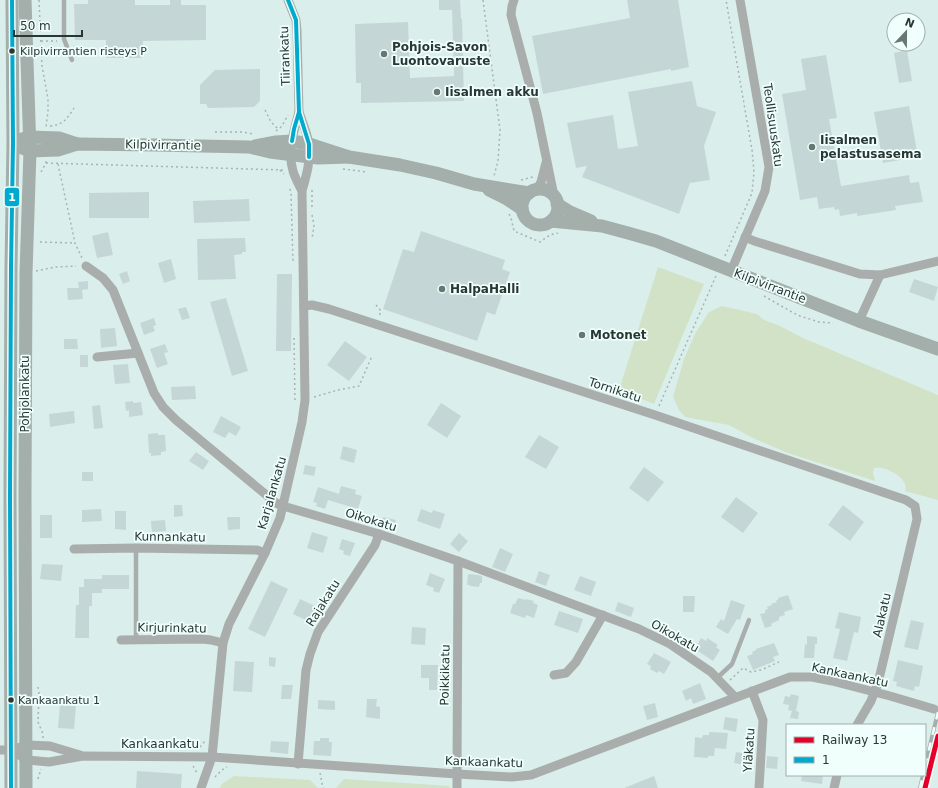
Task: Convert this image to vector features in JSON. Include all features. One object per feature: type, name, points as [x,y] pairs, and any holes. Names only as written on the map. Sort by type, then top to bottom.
[{"type":"main road","name":"Pohjolankatu","points":[[11,788],[6,750],[13,143],[12,0]]},
{"type":"main road","name":"Pohjolankatu","points":[[25,0],[30,151],[26,273],[26,788]]},
{"type":"main road","name":"Kilpivirrantie","points":[[13,143],[29,137],[59,138],[77,144],[249,147],[276,142],[291,148],[400,165],[436,173],[474,184],[506,199],[522,209]]},
{"type":"main road","name":"Kilpivirrantie","points":[[13,143],[30,151],[46,138]]},
{"type":"main road","name":"Kilpivirrantie","points":[[474,184],[492,180],[533,191]]},
{"type":"main road","points":[[546,190],[555,200],[556,213],[550,221],[542,224],[533,223],[526,218],[522,209],[523,200],[533,191],[546,190]]},
{"type":"main road","name":"Kilpivirrantie","points":[[555,200],[570,212],[602,226],[656,242],[859,321],[938,349]]},
{"type":"main road","name":"Kilpivirrantie","points":[[550,221],[602,226]]},
{"type":"street","name":"Tiirankatu","points":[[288,0],[296,20],[299,112],[309,151]]},
{"type":"street","points":[[514,0],[511,16],[537,113],[555,200]]},
{"type":"street","name":"Teollisuuskatu","points":[[726,269],[745,237],[765,191],[769,166],[740,0]]},
{"type":"street","name":"Tiirankatu","points":[[291,148],[299,112]]},
{"type":"street","name":"Karjalankatu","points":[[291,148],[293,171],[302,191]]},
{"type":"street","name":"Karjalankatu","points":[[201,788],[212,757],[223,643],[229,624],[265,554],[276,528],[283,506],[302,422],[305,400],[302,191],[307,171],[309,151]]},
{"type":"street","points":[[533,191],[542,177],[547,161]]},
{"type":"street","points":[[745,237],[860,274],[880,275],[938,261]]},
{"type":"street","name":"Oikokatu","points":[[86,266],[103,278],[113,290],[154,393],[163,406],[176,420],[276,503],[379,534],[639,628],[670,644],[711,672],[735,697]]},
{"type":"street","points":[[859,321],[880,275]]},
{"type":"street","name":"Tornikatu","points":[[304,306],[329,309],[377,324],[655,415],[906,500],[915,506]]},
{"type":"street","points":[[97,357],[138,353]]},
{"type":"street","name":"Alakatu","points":[[857,724],[871,701],[878,683],[917,519],[915,506]]},
{"type":"street","name":"Rajakatu","points":[[298,764],[306,670],[310,654],[318,632],[375,545],[379,534]]},
{"type":"street","name":"Kunnankatu","points":[[74,549],[136,548],[257,550],[265,554]]},
{"type":"street","name":"Poikkikatu","points":[[458,562],[456,774],[458,788]]},
{"type":"street","points":[[554,675],[566,673],[576,662],[603,615]]},
{"type":"street","name":"Kirjurinkatu","points":[[121,640],[202,639],[223,643]]},
{"type":"street","name":"Kankaankatu","points":[[6,750],[27,760],[49,762],[83,756],[212,757],[298,764],[512,777],[531,776],[790,677],[812,677],[875,692],[934,709]]},
{"type":"street","name":"Yläkatu","points":[[752,691],[763,720],[758,788]]},
{"type":"street","name":"Kankaankatu","points":[[6,750],[27,745],[50,746],[83,756]]},
{"type":"street","points":[[834,788],[838,776]]},
{"type":"lane","points":[[64,0],[65,41],[72,60]]},
{"type":"lane","points":[[136,548],[136,640]]},
{"type":"lane","points":[[717,678],[732,664],[750,620]]},
{"type":"path","points":[[39,0],[42,66],[48,99],[46,164],[286,170]]},
{"type":"path","points":[[483,0],[500,130],[498,161],[492,180]]},
{"type":"path","points":[[655,415],[726,269],[752,192],[754,172],[752,150],[726,0]]},
{"type":"path","points":[[41,41],[65,41]]},
{"type":"path","points":[[46,138],[57,125],[67,118],[74,108]]},
{"type":"path","points":[[265,110],[271,122],[278,129]]},
{"type":"path","points":[[272,134],[276,132],[286,120],[289,113]]},
{"type":"path","points":[[215,132],[242,132],[255,135]]},
{"type":"path","points":[[34,271],[55,267],[86,266],[75,243],[58,164]]},
{"type":"path","points":[[340,169],[369,172]]},
{"type":"path","points":[[492,180],[499,176]]},
{"type":"path","points":[[520,181],[536,176],[542,177]]},
{"type":"path","points":[[507,212],[512,218],[514,231],[540,242],[550,235],[562,233]]},
{"type":"path","points":[[40,242],[75,243]]},
{"type":"path","points":[[761,294],[797,315],[819,322],[836,323]]},
{"type":"path","points":[[376,305],[381,311],[377,324]]},
{"type":"path","points":[[305,400],[338,390],[359,386],[372,356]]},
{"type":"path","points":[[724,685],[743,668],[751,672],[761,670],[779,662]]},
{"type":"path","points":[[319,765],[324,788]]},
{"type":"green space","points":[[658,267],[704,284],[654,404],[619,390]]},
{"type":"green space","points":[[722,306],[757,314],[764,320],[780,326],[803,338],[938,395],[938,500],[905,491],[905,483],[902,479],[895,473],[886,469],[877,467],[874,468],[873,473],[875,481],[785,452],[751,437],[729,425],[685,417],[679,410],[673,397],[684,359],[696,332],[709,312]]},
{"type":"green space","points":[[234,776],[310,780],[318,788],[220,788],[222,784]]},
{"type":"green space","points":[[344,779],[449,786],[450,788],[336,788]]},
{"type":"building","points":[[88,0],[135,0],[135,5],[170,5],[170,0],[181,0],[181,5],[206,5],[206,40],[143,41],[142,58],[106,58],[106,40],[75,40],[74,4],[88,4]]},
{"type":"building","points":[[439,0],[460,0],[462,19],[464,101],[361,103],[361,83],[356,83],[355,24],[408,22],[410,78],[454,76],[452,10],[439,10]]},
{"type":"building","points":[[627,0],[678,0],[689,67],[671,71],[671,69],[543,94],[532,36],[630,18]]},
{"type":"building","points":[[907,52],[912,81],[899,83],[894,53]]},
{"type":"building","name":"Iisalmen pelastusasema","points":[[826,55],[837,118],[829,119],[841,186],[909,175],[910,183],[919,182],[923,202],[895,206],[896,210],[857,216],[857,213],[840,216],[839,209],[835,210],[834,207],[819,209],[817,197],[800,200],[782,94],[806,90],[801,59]]},
{"type":"building","points":[[260,69],[260,101],[254,107],[208,108],[206,104],[200,104],[200,85],[215,70]]},
{"type":"building","points":[[692,81],[697,106],[716,112],[704,146],[710,180],[690,183],[679,214],[582,177],[587,166],[576,168],[567,123],[613,115],[618,149],[638,146],[628,92]]},
{"type":"building","points":[[909,106],[918,157],[883,163],[874,112]]},
{"type":"building","points":[[149,192],[149,218],[89,218],[89,193]]},
{"type":"building","points":[[249,199],[250,221],[194,223],[193,201]]},
{"type":"building","name":"HalpaHalli","points":[[421,231],[505,260],[502,269],[510,272],[495,315],[487,312],[477,341],[383,309],[403,249],[414,252]]},
{"type":"building","points":[[108,232],[113,255],[97,258],[92,236]]},
{"type":"building","points":[[245,238],[246,252],[234,255],[236,279],[198,280],[197,239]]},
{"type":"building","points":[[171,259],[176,279],[164,283],[158,263]]},
{"type":"building","points":[[127,271],[130,281],[123,284],[119,274]]},
{"type":"building","points":[[277,274],[292,274],[291,351],[276,351]]},
{"type":"building","points":[[914,279],[938,287],[934,301],[909,292]]},
{"type":"building","points":[[88,281],[88,289],[82,290],[83,299],[68,300],[67,288],[79,288],[78,282]]},
{"type":"building","points":[[226,298],[248,371],[232,376],[210,302]]},
{"type":"building","points":[[186,307],[190,318],[182,320],[178,309]]},
{"type":"building","points":[[154,318],[156,325],[153,326],[155,331],[144,335],[140,323]]},
{"type":"building","points":[[115,328],[117,346],[101,348],[100,329]]},
{"type":"building","points":[[64,339],[77,339],[78,349],[64,349]]},
{"type":"building","points":[[345,341],[367,357],[349,381],[327,365]]},
{"type":"building","points":[[165,344],[168,352],[164,353],[168,364],[157,368],[150,349]]},
{"type":"building","points":[[80,355],[88,355],[88,367],[80,367]]},
{"type":"building","points":[[128,364],[130,383],[115,384],[113,365]]},
{"type":"building","points":[[195,386],[196,399],[172,400],[171,387]]},
{"type":"building","points":[[133,401],[133,403],[141,402],[143,415],[129,417],[129,410],[126,411],[125,402]]},
{"type":"building","points":[[441,403],[461,416],[447,438],[427,425]]},
{"type":"building","points":[[100,405],[103,428],[94,429],[92,406]]},
{"type":"building","points":[[74,411],[75,423],[50,427],[49,414]]},
{"type":"building","points":[[221,416],[241,427],[236,436],[229,432],[225,438],[213,432]]},
{"type":"building","points":[[158,433],[158,435],[165,435],[166,451],[161,452],[161,455],[151,456],[151,453],[149,453],[148,434]]},
{"type":"building","points":[[539,435],[559,447],[546,469],[525,457]]},
{"type":"building","points":[[343,446],[357,450],[354,463],[340,459]]},
{"type":"building","points":[[196,452],[209,461],[203,470],[189,461]]},
{"type":"building","points":[[305,465],[316,467],[314,476],[303,474]]},
{"type":"building","points":[[644,467],[664,482],[648,502],[629,488]]},
{"type":"building","points":[[82,472],[93,472],[93,481],[82,481]]},
{"type":"building","points":[[341,486],[356,490],[355,494],[362,496],[358,509],[328,500],[325,509],[316,506],[317,503],[313,502],[318,487],[339,494]]},
{"type":"building","points":[[736,497],[758,513],[743,533],[721,517]]},
{"type":"building","points":[[174,505],[182,505],[183,516],[174,517]]},
{"type":"building","points":[[843,505],[864,522],[850,541],[828,525]]},
{"type":"building","points":[[101,509],[102,521],[82,522],[82,510]]},
{"type":"building","points":[[421,509],[432,513],[433,510],[445,514],[440,529],[417,521]]},
{"type":"building","points":[[115,511],[126,511],[126,530],[115,529]]},
{"type":"building","points":[[40,515],[52,515],[52,538],[40,538]]},
{"type":"building","points":[[227,517],[240,517],[240,529],[228,530]]},
{"type":"building","points":[[383,517],[396,520],[393,529],[380,526]]},
{"type":"building","points":[[165,520],[166,531],[152,532],[151,521]]},
{"type":"building","points":[[312,532],[328,537],[323,553],[307,548]]},
{"type":"building","points":[[459,533],[468,541],[459,552],[450,544]]},
{"type":"building","points":[[342,539],[355,543],[350,556],[343,554],[344,551],[339,549]]},
{"type":"building","points":[[500,548],[513,554],[505,572],[492,567]]},
{"type":"building","points":[[42,564],[63,565],[61,581],[40,579]]},
{"type":"building","points":[[539,571],[550,575],[546,586],[535,582]]},
{"type":"building","points":[[430,573],[445,579],[439,593],[433,591],[434,588],[426,585]]},
{"type":"building","points":[[468,574],[482,576],[482,583],[480,583],[479,587],[467,585]]},
{"type":"building","points":[[102,575],[129,575],[129,589],[102,589],[102,593],[92,593],[92,606],[89,606],[89,638],[75,638],[76,605],[79,605],[79,587],[84,587],[84,579],[102,579]]},
{"type":"building","points":[[580,576],[596,582],[591,596],[574,590]]},
{"type":"building","points":[[271,581],[288,589],[265,637],[248,629]]},
{"type":"building","points":[[788,595],[793,609],[784,612],[785,615],[779,617],[779,620],[771,624],[772,626],[765,628],[760,614],[765,613],[765,610],[768,609],[767,607],[777,602],[776,600],[778,600],[778,598]]},
{"type":"building","points":[[683,596],[695,596],[694,612],[683,612]]},
{"type":"building","points":[[518,598],[534,601],[533,603],[538,605],[534,618],[526,615],[525,618],[510,613],[513,604],[515,604]]},
{"type":"building","points":[[300,599],[319,608],[312,623],[293,614]]},
{"type":"building","points":[[731,600],[745,605],[740,620],[737,619],[728,634],[716,627],[721,619],[724,621]]},
{"type":"building","points":[[618,602],[634,608],[631,617],[615,611]]},
{"type":"building","points":[[559,611],[583,619],[578,633],[554,625]]},
{"type":"building","points":[[839,612],[861,617],[858,633],[854,632],[847,661],[833,658],[840,629],[835,628]]},
{"type":"building","points":[[911,620],[924,623],[918,650],[904,647]]},
{"type":"building","points":[[412,627],[426,628],[425,645],[411,644]]},
{"type":"building","points":[[807,636],[817,637],[814,658],[804,658],[805,644],[807,645]]},
{"type":"building","points":[[701,638],[706,641],[707,638],[718,645],[716,647],[720,650],[713,661],[695,649]]},
{"type":"building","points":[[774,643],[779,655],[773,657],[775,661],[753,670],[747,656],[753,654],[752,652],[756,649]]},
{"type":"building","points":[[654,653],[671,662],[664,674],[659,671],[657,673],[650,669],[651,666],[647,664]]},
{"type":"building","points":[[269,657],[276,658],[275,667],[269,666]]},
{"type":"building","points":[[898,660],[923,666],[919,687],[915,686],[914,691],[896,686],[897,682],[893,681]]},
{"type":"building","points":[[235,661],[254,662],[252,692],[233,691]]},
{"type":"building","points":[[421,665],[438,665],[437,690],[429,690],[429,678],[421,678]]},
{"type":"building","points":[[700,683],[706,699],[693,704],[691,698],[686,701],[682,691]]},
{"type":"building","points":[[282,685],[293,685],[291,699],[281,699]]},
{"type":"building","points":[[791,694],[799,696],[796,711],[799,712],[798,719],[790,718],[792,711],[788,710],[789,705],[783,704],[785,696],[790,697]]},
{"type":"building","points":[[367,699],[377,699],[376,706],[380,707],[380,719],[366,717]]},
{"type":"building","points":[[318,700],[335,701],[335,710],[318,709]]},
{"type":"building","points":[[655,703],[658,717],[647,720],[643,706]]},
{"type":"building","points":[[60,705],[76,706],[74,729],[58,728]]},
{"type":"building","points":[[725,717],[738,719],[736,732],[723,729]]},
{"type":"building","points":[[709,732],[728,733],[726,749],[715,748],[714,756],[708,756],[708,758],[694,757],[695,737],[702,738],[703,735],[709,735]]},
{"type":"building","points":[[320,738],[329,738],[329,742],[332,742],[331,756],[313,755],[314,741],[320,741]]},
{"type":"building","points":[[271,741],[289,742],[288,754],[270,752]]},
{"type":"building","points":[[736,752],[754,755],[752,766],[734,763]]},
{"type":"building","points":[[767,756],[778,757],[777,769],[766,768]]},
{"type":"building","points":[[137,771],[182,774],[181,788],[136,788]]},
{"type":"building","points":[[654,776],[658,788],[624,788]]},
{"type":"building","points":[[802,776],[823,776],[822,784],[801,781]]},
{"type":"railway","points":[[926,762],[938,712]]},
{"type":"railway","points":[[920,788],[923,776]]},
{"type":"rail line","name":"13","points":[[925,788],[938,736]]},
{"type":"transit line","name":"1","points":[[11,788],[10,495],[13,143],[12,0]]},
{"type":"transit line","name":"1","points":[[288,0],[296,20],[299,112]]},
{"type":"transit line","name":"1","points":[[292,141],[299,112],[309,144],[309,157]]},
{"type":"place","name":"Kilpivirrantien risteys P","points":[[12,51]]},
{"type":"place","name":"Pohjois-Savon Luontovaruste","points":[[384,54]]},
{"type":"place","name":"Iisalmen akku","points":[[437,92]]},
{"type":"place","name":"Iisalmen pelastusasema","points":[[812,147]]},
{"type":"place","name":"HalpaHalli","points":[[442,289]]},
{"type":"place","name":"Motonet","points":[[582,335]]},
{"type":"place","name":"Kankaankatu 1","points":[[11,700]]}]
